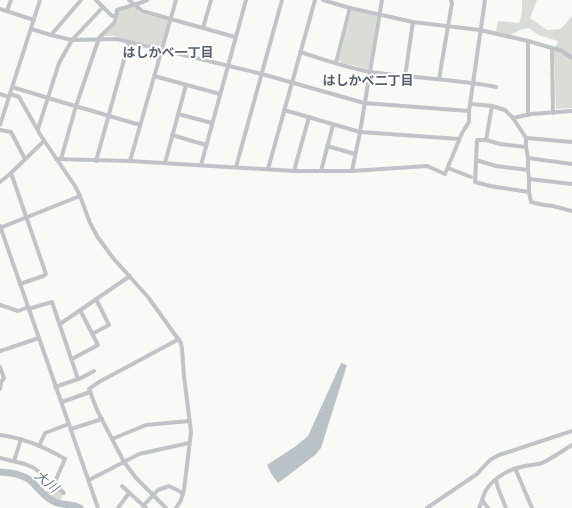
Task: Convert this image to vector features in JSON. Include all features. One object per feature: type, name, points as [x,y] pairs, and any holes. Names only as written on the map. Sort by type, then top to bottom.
[{"type":"street","points":[[7,11],[11,0]]},
{"type":"street","points":[[0,125],[40,0]]},
{"type":"street","points":[[52,35],[81,0]]},
{"type":"street","points":[[96,0],[115,17]]},
{"type":"street","points":[[129,0],[142,11],[235,37]]},
{"type":"street","points":[[61,159],[76,106],[99,38],[115,22],[116,10],[147,0]]},
{"type":"street","points":[[130,161],[176,0]]},
{"type":"street","points":[[203,28],[211,0]]},
{"type":"street","points":[[201,165],[246,0]]},
{"type":"street","points":[[236,167],[282,0]]},
{"type":"street","points":[[268,169],[315,0]]},
{"type":"street","points":[[323,0],[350,8],[413,22],[480,30],[528,41],[562,51],[572,58]]},
{"type":"street","points":[[352,171],[382,0]]},
{"type":"street","points":[[440,79],[452,0]]},
{"type":"street","points":[[56,159],[130,161],[294,171],[352,171],[427,166],[445,174],[462,132],[469,122],[469,111],[485,0]]},
{"type":"street","points":[[38,130],[59,63],[72,40],[103,7]]},
{"type":"street","points":[[336,63],[350,8]]},
{"type":"street","points":[[0,9],[34,20]]},
{"type":"street","points":[[405,76],[413,22]]},
{"type":"street","points":[[31,28],[72,40],[117,38],[262,74],[364,103],[469,111]]},
{"type":"street","points":[[528,41],[528,115]]},
{"type":"street","points":[[96,161],[129,42]]},
{"type":"street","points":[[552,48],[553,113]]},
{"type":"street","points":[[300,52],[370,71],[405,76],[473,82],[496,87]]},
{"type":"street","points":[[154,76],[186,86],[220,94]]},
{"type":"street","points":[[165,163],[186,86]]},
{"type":"street","points":[[12,87],[140,125]]},
{"type":"street","points":[[0,94],[19,97],[44,141],[75,186],[97,236],[113,258],[148,296],[179,339],[182,349],[191,432],[183,494],[176,508]]},
{"type":"street","points":[[471,104],[492,106],[505,110],[513,118],[526,138],[529,192],[531,202],[572,211]]},
{"type":"street","points":[[486,140],[492,106]]},
{"type":"street","points":[[284,110],[360,132],[459,139]]},
{"type":"street","points":[[513,118],[531,114],[572,112]]},
{"type":"street","points":[[178,114],[212,123]]},
{"type":"street","points":[[294,171],[309,117]]},
{"type":"street","points":[[321,171],[333,125]]},
{"type":"street","points":[[0,130],[11,132],[26,159]]},
{"type":"street","points":[[172,135],[206,145]]},
{"type":"street","points":[[526,138],[572,142]]},
{"type":"street","points":[[526,147],[500,144],[486,140],[477,140],[475,182],[490,186],[529,192]]},
{"type":"street","points":[[0,182],[44,141]]},
{"type":"street","points":[[327,146],[355,154]]},
{"type":"street","points":[[528,158],[572,164]]},
{"type":"street","points":[[476,160],[496,166],[528,170]]},
{"type":"street","points":[[448,168],[471,177]]},
{"type":"street","points":[[11,173],[46,274],[20,284]]},
{"type":"street","points":[[529,179],[572,184]]},
{"type":"street","points":[[80,196],[0,227],[98,508]]},
{"type":"street","points":[[60,324],[130,276]]},
{"type":"street","points":[[92,334],[109,325],[96,299]]},
{"type":"street","points":[[0,305],[18,311],[52,302],[78,379]]},
{"type":"street","points":[[72,359],[98,345],[80,310]]},
{"type":"street","points":[[0,351],[39,338]]},
{"type":"street","points":[[166,508],[136,478],[124,462],[97,410],[89,389],[99,382],[179,339]]},
{"type":"street","points":[[0,367],[2,378],[0,389]]},
{"type":"street","points":[[56,387],[94,371]]},
{"type":"street","points":[[62,402],[90,392]]},
{"type":"street","points":[[71,429],[102,419]]},
{"type":"street","points":[[112,439],[146,425],[189,421]]},
{"type":"street","points":[[39,446],[45,433],[69,424]]},
{"type":"street","points":[[427,508],[477,474],[490,460],[499,454],[572,431]]},
{"type":"street","points":[[0,435],[21,439],[65,459],[54,484]]},
{"type":"street","points":[[14,461],[21,439]]},
{"type":"street","points":[[89,480],[140,454],[189,443]]},
{"type":"street","points":[[479,508],[484,493],[490,484],[504,473],[515,468],[542,463],[572,445]]},
{"type":"street","points":[[0,458],[25,464],[34,468],[64,493]]},
{"type":"street","points":[[515,468],[532,508]]},
{"type":"street","points":[[496,480],[506,508]]},
{"type":"street","points":[[122,486],[144,507],[158,490],[169,486],[183,494]]},
{"type":"street","points":[[118,508],[129,493]]},
{"type":"street","points":[[482,500],[488,508]]},
{"type":"shaded area","points":[[522,0],[537,0],[530,18],[547,30],[561,29],[572,16],[572,108],[556,109],[554,50],[558,41],[538,35],[529,28],[520,30],[510,35],[496,31],[498,21],[519,23],[522,13]]},
{"type":"shaded area","points":[[133,7],[140,13],[167,20],[168,22],[161,46],[159,47],[114,36],[105,36],[117,23],[118,12]]},
{"type":"shaded area","points":[[352,10],[377,16],[369,69],[342,63],[339,60]]},
{"type":"shaded area","points":[[341,363],[347,365],[321,448],[315,455],[278,483],[267,465],[296,446],[308,436]]},
{"type":"shaded area","points":[[52,484],[63,494],[60,502],[56,501],[45,493]]},
{"type":"waterway","name":"大川","points":[[0,472],[13,473],[25,477],[32,482],[46,497],[53,501],[59,504],[80,508]]},
{"type":"district","name":"はしかべ一丁目","points":[[168,52]]},
{"type":"district","name":"はしかべ二丁目","points":[[368,80]]}]
